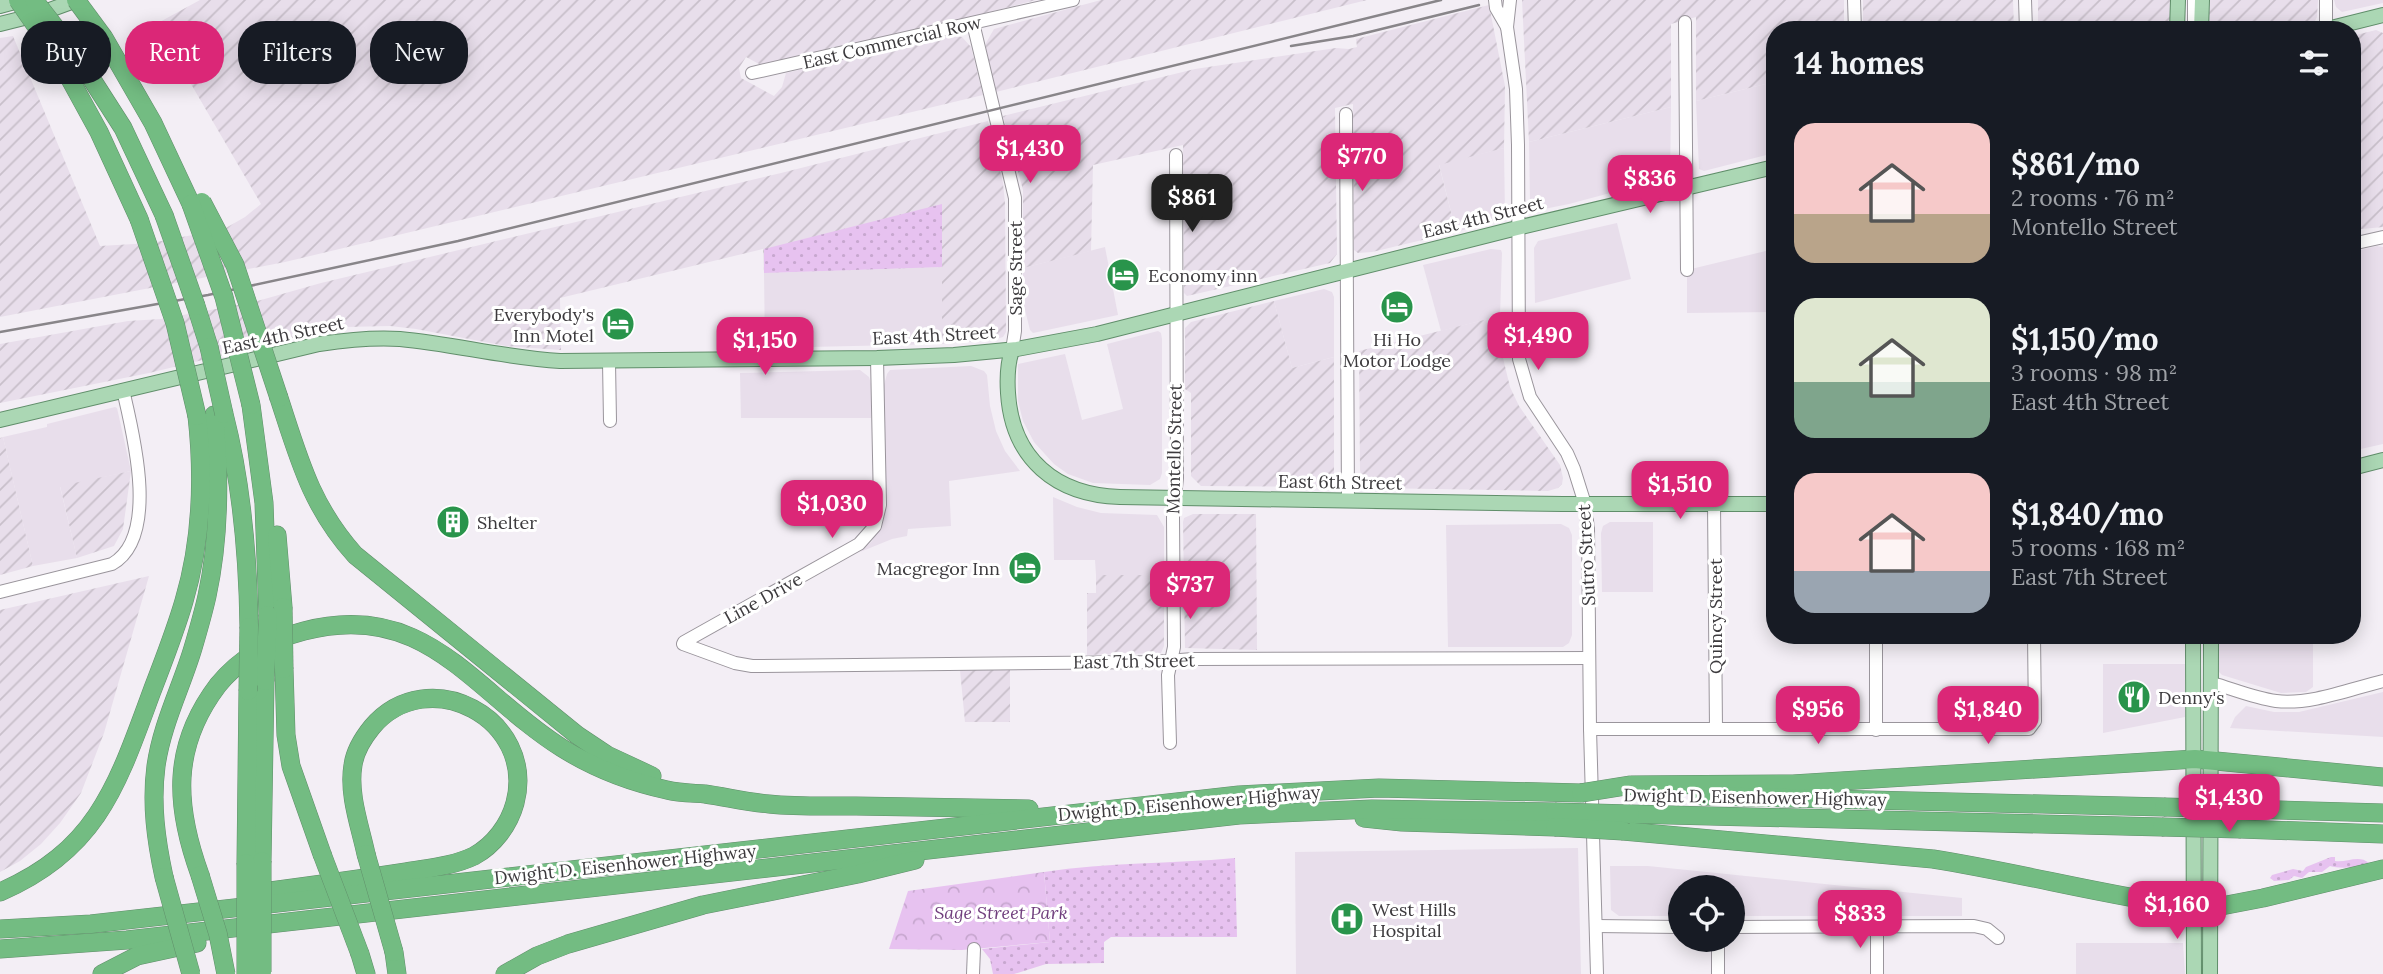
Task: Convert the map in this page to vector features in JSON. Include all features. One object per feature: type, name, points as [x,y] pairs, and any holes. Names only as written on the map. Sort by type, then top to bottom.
[{"type":"highway","points":[[20,0],[38,21]]},
{"type":"highway","points":[[34,0],[46,21]]},
{"type":"highway","points":[[77,0],[104,38],[235,265],[314,498],[338,535],[368,568],[592,745],[639,771],[705,794]]},
{"type":"highway","points":[[78,84],[139,219],[175,323],[212,415],[235,458],[243,517],[249,627],[254,974]]},
{"type":"highway","points":[[92,84],[104,97],[134,148],[164,215],[209,347],[218,481],[216,530],[210,577],[193,649],[169,713],[156,766],[154,821],[164,877],[191,974]]},
{"type":"highway","points":[[197,203],[251,405],[260,464],[276,530],[275,611],[265,681],[254,862]]},
{"type":"highway","points":[[0,892],[34,874],[75,842],[105,804],[124,767],[190,580],[201,501],[201,455],[212,415]]},
{"type":"highway","points":[[275,611],[284,669],[286,735],[291,766],[366,974]]},
{"type":"highway","points":[[226,974],[218,934],[184,824],[181,786],[188,746],[202,710],[221,681],[256,652],[296,633],[335,625],[376,626],[418,639],[458,664],[537,731],[588,762],[615,774],[671,791],[782,805],[1103,810]]},
{"type":"highway","points":[[41,928],[98,914],[360,879],[444,865],[475,855],[488,847],[505,827],[512,814],[518,786],[514,757],[502,733],[491,721],[457,701],[430,698],[401,705],[376,723],[358,749],[352,780],[366,854],[394,952],[397,974]]},
{"type":"highway","points":[[1631,790],[1793,784],[2203,760],[2383,777]]},
{"type":"highway","name":"Dwight D. Eisenhower Highway","points":[[0,929],[41,928],[1239,795],[1324,790],[1581,793],[1631,790],[2383,813]]},
{"type":"highway","name":"Dwight D. Eisenhower Highway","points":[[0,948],[95,943],[1225,817],[1322,810],[1406,808],[1626,822],[2162,827],[2383,834]]},
{"type":"highway","points":[[1626,822],[1933,859],[1984,867],[2090,891],[2203,908],[2383,869]]},
{"type":"highway","points":[[505,974],[537,956],[568,944],[691,908],[884,868],[954,847]]},
{"type":"highway","points":[[102,974],[125,961],[152,951],[265,932],[333,917]]},
{"type":"main road","points":[[0,6],[20,0]]},
{"type":"main road","points":[[0,24],[36,15],[77,0]]},
{"type":"main road","points":[[2178,0],[2178,21]]},
{"type":"main road","points":[[2201,21],[2202,0]]},
{"type":"main road","points":[[2358,21],[2383,15]]},
{"type":"main road","name":"East 4th Street","points":[[0,420],[319,344],[363,339],[434,343],[521,359],[609,362],[877,358],[1012,350],[1097,334],[1517,228],[1766,169]]},
{"type":"main road","name":"East 6th Street","points":[[1012,350],[1007,368],[1008,405],[1012,421],[1031,460],[1048,475],[1073,489],[1101,496],[1585,504],[1766,504]]},
{"type":"main road","points":[[2361,466],[2383,460]]},
{"type":"main road","points":[[2194,644],[2203,760],[2203,908],[2210,974]]},
{"type":"main road","points":[[2203,760],[2212,683],[2211,644]]},
{"type":"main road","points":[[2194,974],[2203,908]]},
{"type":"street","name":"East Commercial Row","points":[[752,73],[1073,0]]},
{"type":"street","name":"Sutro Street","points":[[1495,0],[1507,27]]},
{"type":"street","name":"Sutro Street","points":[[1510,0],[1507,27],[1516,89],[1517,341],[1521,372],[1534,404],[1567,453],[1580,483],[1588,529],[1597,974]]},
{"type":"street","points":[[1854,0],[1855,21]]},
{"type":"street","points":[[2025,0],[2026,21]]},
{"type":"street","points":[[2193,21],[2194,0]]},
{"type":"street","points":[[2325,21],[2326,0]]},
{"type":"street","points":[[1685,22],[1687,270]]},
{"type":"street","name":"Sage Street","points":[[973,23],[1015,198],[1016,331],[1012,350]]},
{"type":"street","points":[[1346,114],[1348,501]]},
{"type":"street","name":"Montello Street","points":[[1170,743],[1168,675],[1174,647],[1173,517],[1177,478],[1176,155]]},
{"type":"street","points":[[2361,242],[2383,237]]},
{"type":"street","name":"Line Drive","points":[[684,644],[859,544],[875,526],[880,505],[877,358]]},
{"type":"street","points":[[609,362],[610,421]]},
{"type":"street","points":[[0,592],[112,564],[130,547],[138,516],[139,478],[137,451],[122,390]]},
{"type":"street","name":"Quincy Street","points":[[1714,503],[1716,729]]},
{"type":"street","name":"East 7th Street","points":[[684,644],[735,663],[752,666],[1589,658]]},
{"type":"street","points":[[1876,644],[1876,730]]},
{"type":"street","points":[[1590,729],[2022,729],[2033,726],[2035,721],[2034,644]]},
{"type":"street","points":[[2212,683],[2261,698],[2289,701],[2321,697],[2383,681]]},
{"type":"street","points":[[1596,926],[1668,927]]},
{"type":"street","points":[[1877,926],[1877,974]]},
{"type":"street","points":[[1745,927],[1982,927],[1998,938]]},
{"type":"street","points":[[973,974],[974,949]]},
{"type":"street","points":[[1718,952],[1718,974]]},
{"type":"shaded area","points":[[200,0],[1036,0],[761,65],[746,57],[739,68],[741,78],[774,96],[782,87],[786,73],[922,40],[962,37],[971,47],[983,95],[285,262],[0,317],[0,38],[13,36],[21,55],[21,84],[33,84],[100,246],[151,243],[224,229],[261,204],[191,84],[224,84],[224,21],[162,21]]},
{"type":"shaded area","points":[[1101,0],[1367,0],[996,92],[986,51],[986,43],[994,29]]},
{"type":"shaded area","points":[[1522,0],[1844,0],[1844,21],[1766,21],[1766,84],[1696,101],[1696,17],[1671,24],[1671,107],[1529,142]]},
{"type":"shaded area","points":[[1863,0],[2013,0],[2014,21],[1863,21]]},
{"type":"shaded area","points":[[2038,0],[2185,0],[2185,21],[2038,21]]},
{"type":"shaded area","points":[[2205,0],[2318,0],[2315,21],[2204,21]]},
{"type":"shaded area","points":[[2334,0],[2383,0],[2383,3],[2342,12],[2336,7]]},
{"type":"shaded area","points":[[1489,5],[1505,86],[1504,148],[1439,165],[1456,232],[1372,252],[1358,253],[1354,250],[1353,104],[1335,108],[1337,254],[1330,263],[1187,296],[1184,293],[1183,145],[1093,165],[1091,251],[1023,268],[1023,190],[1003,116],[1195,69],[1336,48],[1349,49],[1357,47],[1356,39]]},
{"type":"shaded area","points":[[2376,30],[2383,33],[2383,227],[2361,229],[2361,34]]},
{"type":"shaded area","points":[[1766,84],[1766,155],[1704,171],[1699,169],[1696,101]]},
{"type":"shaded area","points":[[1671,107],[1670,177],[1569,204],[1539,210],[1533,208],[1530,201],[1529,142]]},
{"type":"shaded area","points":[[988,121],[1003,183],[1005,203],[1006,332],[1003,337],[996,339],[942,344],[942,267],[764,273],[763,249],[560,298],[561,350],[506,346],[390,326],[346,327],[149,373],[0,403],[0,344],[254,302],[321,283]]},
{"type":"shaded area","points":[[1504,148],[1505,218],[1456,232],[1439,164]]},
{"type":"shaded area","points":[[1617,223],[1631,279],[1535,303],[1534,248],[1538,241]]},
{"type":"shaded area","points":[[1105,247],[1118,315],[1033,333],[1023,302],[1023,268]]},
{"type":"shaded area","points":[[2383,247],[2383,444],[2361,449],[2361,250]]},
{"type":"shaded area","points":[[1491,249],[1501,250],[1502,253],[1500,316],[1441,331],[1423,265]]},
{"type":"shaded area","points":[[1766,251],[1766,312],[1687,313],[1687,270]]},
{"type":"shaded area","points":[[942,267],[942,344],[765,348],[764,273]]},
{"type":"shaded area","points":[[1324,289],[1332,292],[1334,297],[1334,357],[1292,368],[1274,301]]},
{"type":"shaded area","points":[[1274,301],[1292,368],[1334,357],[1334,476],[1330,483],[1319,487],[1201,486],[1191,476],[1191,393],[1185,389],[1185,328],[1191,322]]},
{"type":"shaded area","points":[[1500,316],[1503,358],[1510,387],[1519,406],[1560,465],[1562,484],[1548,491],[1373,488],[1363,482],[1360,470],[1359,351]]},
{"type":"shaded area","points":[[1158,331],[1162,339],[1160,479],[1150,485],[1093,483],[1068,474],[1054,464],[1034,442],[1023,421],[1018,401],[1018,364],[1065,354],[1082,420],[1123,409],[1107,344]]},
{"type":"shaded area","points":[[971,366],[987,375],[996,431],[1005,451],[1020,471],[949,481],[951,526],[908,529],[907,536],[860,552],[872,541],[885,514],[884,385],[887,374],[890,370]]},
{"type":"shaded area","points":[[860,370],[869,377],[871,384],[871,418],[741,418],[740,373]]},
{"type":"shaded area","points":[[115,407],[131,471],[60,487],[77,558],[33,566],[3,437]]},
{"type":"shaded area","points":[[3,437],[33,566],[0,575],[0,438]]},
{"type":"shaded area","points":[[131,471],[123,529],[114,546],[77,558],[60,486]]},
{"type":"shaded area","points":[[1053,497],[1101,513],[1157,515],[1164,527],[1164,575],[1096,575],[1095,560],[1054,560]]},
{"type":"shaded area","points":[[1193,514],[1256,514],[1257,650],[1185,648],[1183,522],[1184,518]]},
{"type":"shaded area","points":[[1610,522],[1653,522],[1653,592],[1602,592],[1601,533],[1603,526]]},
{"type":"shaded area","points":[[1561,524],[1569,528],[1572,535],[1572,635],[1569,643],[1563,647],[1448,647],[1446,525]]},
{"type":"shaded area","points":[[1096,575],[1164,575],[1164,646],[1161,653],[1087,655],[1087,593],[1096,593]]},
{"type":"shaded area","points":[[149,576],[104,733],[81,793],[41,844],[20,861],[0,872],[0,610]]},
{"type":"shaded area","points":[[2217,644],[2313,644],[2313,687],[2306,692],[2281,693],[2222,675],[2217,670]]},
{"type":"shaded area","points":[[2103,664],[2185,664],[2185,717],[2103,733]]},
{"type":"shaded area","points":[[960,670],[1010,670],[1010,722],[965,722]]},
{"type":"shaded area","points":[[2383,692],[2383,737],[2230,728],[2235,717],[2246,706],[2274,712],[2299,712]]},
{"type":"shaded area","points":[[1578,848],[1581,974],[1296,974],[1295,852]]},
{"type":"shaded area","points":[[1610,866],[1648,866],[1736,875],[1668,875],[1668,916],[1619,916],[1611,910]]},
{"type":"shaded area","points":[[1745,876],[1962,898],[1962,916],[1745,916]]},
{"type":"shaded area","points":[[2076,943],[2183,943],[2185,974],[2076,974]]},
{"type":"green space","points":[[942,204],[942,267],[764,273],[764,249]]},
{"type":"green space","points":[[2335,857],[2335,861],[2361,859],[2369,863],[2349,868],[2330,866],[2322,872],[2309,872],[2302,878],[2294,876],[2289,880],[2274,881],[2270,878],[2293,869],[2303,871],[2306,867]]},
{"type":"green space","points":[[1235,858],[1237,937],[1111,937],[1104,942],[1104,963],[1046,964],[1014,974],[993,974],[990,959],[982,949],[1050,942],[1044,872],[1092,866]]},
{"type":"green space","name":"Sage Street Park","points":[[1044,872],[1050,942],[962,950],[889,949],[908,891]]},
{"type":"railway","points":[[0,332],[208,295],[458,241],[1441,0]]},
{"type":"railway","points":[[1291,46],[1353,36],[1479,5]]},
{"type":"place","name":"Economy inn","points":[[1123,275]]},
{"type":"place","name":"Hi Ho Motor Lodge","points":[[1397,307]]},
{"type":"place","name":"Everybody's Inn Motel","points":[[618,324]]},
{"type":"place","name":"Shelter","points":[[453,522]]},
{"type":"place","name":"Macgregor Inn","points":[[1025,568]]},
{"type":"place","name":"Denny's","points":[[2134,697]]},
{"type":"place","name":"West Hills Hospital","points":[[1347,919]]}]
